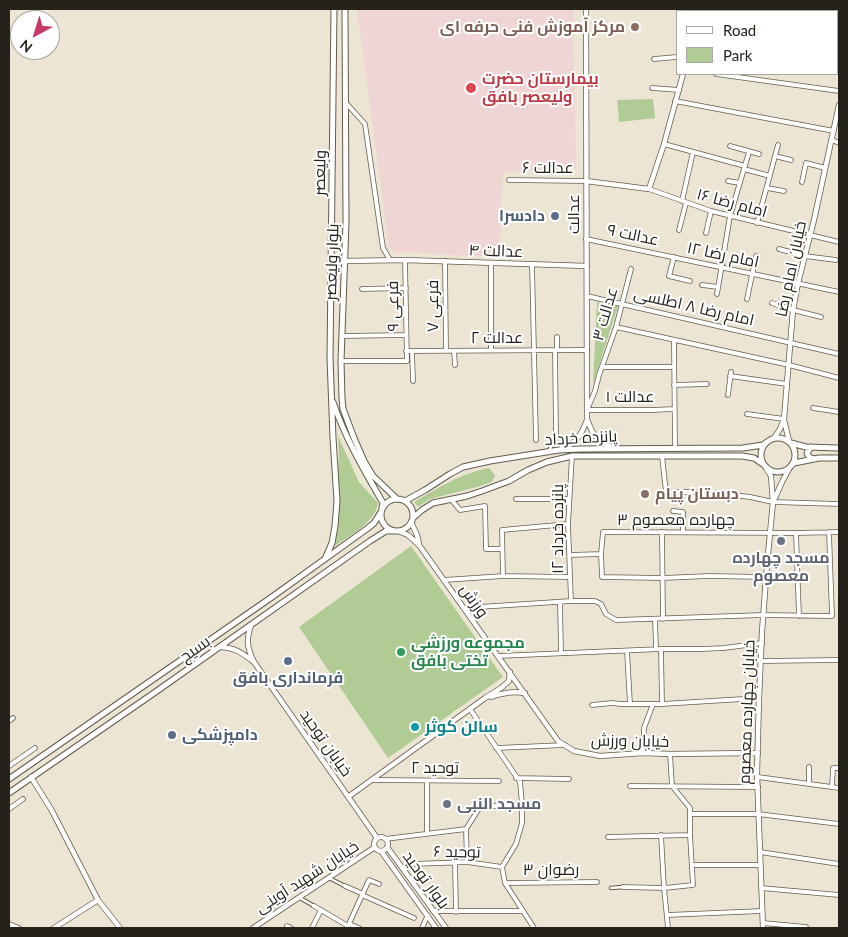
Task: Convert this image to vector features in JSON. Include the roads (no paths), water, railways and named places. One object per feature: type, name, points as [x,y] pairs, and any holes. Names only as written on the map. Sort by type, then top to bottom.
[{"type":"main road","name":"ولیعصر","points":[[325,559],[332,543],[336,526],[337,501],[332,438],[330,358],[334,9]]},
{"type":"main road","name":"بلوار ولیعصر","points":[[345,9],[346,222],[341,361],[343,409],[364,461],[374,476],[397,499]]},
{"type":"main road","name":"ولیعصر","points":[[331,397],[353,450],[383,503],[382,510]]},
{"type":"main road","points":[[790,442],[796,452],[794,464],[789,469],[780,473],[770,471],[761,458],[761,452],[763,446],[774,438],[785,439],[811,447],[839,448]]},
{"type":"main road","name":"پانزده خرداد","points":[[405,501],[462,467],[549,451],[618,448],[743,448],[763,445],[767,442]]},
{"type":"main road","points":[[811,447],[807,453],[809,457],[814,459]]},
{"type":"main road","name":"پانزده خرداد","points":[[412,520],[422,510],[434,503],[467,496],[497,486],[547,462],[572,456],[742,456],[754,458],[765,466]]},
{"type":"main road","points":[[794,464],[819,458],[839,458]]},
{"type":"main road","points":[[397,499],[405,501],[412,508],[412,520],[406,528],[397,531],[384,525],[381,519],[382,510],[388,501],[397,499]]},
{"type":"main road","name":"بسیج","points":[[9,779],[295,581],[374,523],[382,510]]},
{"type":"main road","name":"بسیج","points":[[9,793],[379,535],[386,531],[397,531]]},
{"type":"main road","points":[[295,581],[294,585],[300,590]]},
{"type":"main road","points":[[272,597],[276,598],[279,602],[278,606]]},
{"type":"street","name":"عدالت","points":[[549,451],[568,447],[582,432],[587,419],[586,9]]},
{"type":"street","points":[[654,59],[676,58]]},
{"type":"street","points":[[586,181],[649,190],[683,75]]},
{"type":"street","points":[[722,75],[839,91]]},
{"type":"street","points":[[652,88],[679,90]]},
{"type":"street","points":[[675,101],[834,131]]},
{"type":"street","points":[[345,102],[365,124],[383,248],[390,260]]},
{"type":"street","name":"خیابان امام رضا","points":[[774,438],[780,430],[784,419],[793,310],[798,283],[839,108]]},
{"type":"street","points":[[832,140],[839,143]]},
{"type":"street","points":[[664,144],[770,176]]},
{"type":"street","points":[[730,146],[759,154]]},
{"type":"street","points":[[758,223],[778,146]]},
{"type":"street","points":[[680,230],[693,152]]},
{"type":"street","points":[[717,294],[730,216],[749,152]]},
{"type":"street","points":[[775,156],[791,160]]},
{"type":"street","points":[[802,182],[806,164],[825,168]]},
{"type":"street","name":"عدالت ۶","points":[[509,180],[586,181]]},
{"type":"street","points":[[728,181],[740,183]]},
{"type":"street","points":[[767,188],[784,191]]},
{"type":"street","name":"امام رضا ۱۶","points":[[649,190],[711,211],[839,242]]},
{"type":"street","points":[[706,233],[711,211]]},
{"type":"street","name":"عدالت ۹","points":[[586,239],[674,257]]},
{"type":"street","points":[[779,249],[805,256],[836,260]]},
{"type":"street","points":[[747,299],[756,256]]},
{"type":"street","points":[[668,283],[674,257]]},
{"type":"street","name":"امام رضا ۱۲","points":[[674,257],[839,292]]},
{"type":"street","name":"عدالت ۴","points":[[344,260],[405,260],[586,266]]},
{"type":"street","name":"فرعی ۹","points":[[405,260],[406,351]]},
{"type":"street","name":"فرعی ۷","points":[[445,261],[446,351]]},
{"type":"street","points":[[491,263],[491,350]]},
{"type":"street","points":[[532,264],[536,440]]},
{"type":"street","name":"عدالت ۳","points":[[587,410],[616,327],[631,269]]},
{"type":"street","points":[[669,276],[690,281]]},
{"type":"street","points":[[702,284],[718,287]]},
{"type":"street","points":[[362,289],[406,288]]},
{"type":"street","name":"امام رضا ۸ اطلسی","points":[[587,296],[839,354]]},
{"type":"street","points":[[772,303],[820,317]]},
{"type":"street","points":[[616,327],[789,365],[839,378]]},
{"type":"street","points":[[342,336],[406,335]]},
{"type":"street","points":[[549,451],[556,436],[557,337]]},
{"type":"street","points":[[674,341],[675,448]]},
{"type":"street","name":"عدالت ۲","points":[[406,351],[587,350]]},
{"type":"street","points":[[341,361],[407,361],[406,351]]},
{"type":"street","points":[[412,351],[413,381]]},
{"type":"street","points":[[454,351],[454,365]]},
{"type":"street","name":"عدالت ۳","points":[[602,367],[674,367]]},
{"type":"street","points":[[728,395],[730,374],[787,384]]},
{"type":"street","points":[[674,384],[707,384]]},
{"type":"street","points":[[813,408],[839,412]]},
{"type":"street","name":"عدالت ۱","points":[[587,410],[674,409]]},
{"type":"street","points":[[747,414],[784,419],[790,442]]},
{"type":"street","name":"عدالت","points":[[587,419],[595,437],[604,445],[618,448]]},
{"type":"street","name":"پانزده خرداد ۱۲","points":[[571,602],[568,524],[572,456]]},
{"type":"street","points":[[662,456],[666,492],[700,492]]},
{"type":"street","points":[[765,466],[771,476],[774,502]]},
{"type":"street","points":[[774,502],[789,469]]},
{"type":"street","points":[[716,493],[774,502],[839,504]]},
{"type":"street","points":[[451,499],[460,510],[485,506],[486,549],[502,549]]},
{"type":"street","points":[[516,499],[569,499]]},
{"type":"street","name":"خیابان چهارده معصوم","points":[[763,926],[758,814],[759,698],[763,614],[774,502]]},
{"type":"street","points":[[673,512],[682,512],[683,532]]},
{"type":"street","name":"ورزش","points":[[412,520],[419,545]]},
{"type":"street","points":[[503,576],[502,530],[568,524]]},
{"type":"street","name":"ورزش","points":[[397,531],[408,535],[419,545],[510,672]]},
{"type":"street","name":"چهارده معصوم ۳","points":[[601,554],[603,532],[839,532]]},
{"type":"street","points":[[662,532],[663,619]]},
{"type":"street","points":[[464,608],[595,601],[601,604],[606,614],[616,620],[763,614],[832,616],[829,532]]},
{"type":"street","points":[[796,533],[799,616]]},
{"type":"street","points":[[570,555],[601,554],[602,577],[766,577]]},
{"type":"street","points":[[444,580],[503,576],[570,576]]},
{"type":"street","points":[[560,602],[561,653]]},
{"type":"street","points":[[655,619],[662,704]]},
{"type":"street","points":[[251,625],[248,645],[254,662]]},
{"type":"street","points":[[498,656],[717,648],[762,643]]},
{"type":"street","points":[[221,646],[239,650],[254,662]]},
{"type":"street","points":[[628,651],[630,704]]},
{"type":"street","points":[[762,661],[839,660]]},
{"type":"street","name":"خیابان توحید","points":[[254,662],[377,838]]},
{"type":"street","points":[[348,797],[501,688],[509,681],[510,672]]},
{"type":"street","name":"خیابان ورزش","points":[[510,672],[558,740],[574,751],[600,756],[643,753],[758,753]]},
{"type":"street","points":[[485,698],[504,693],[517,692],[525,694]]},
{"type":"street","points":[[592,705],[612,703],[662,704],[759,698]]},
{"type":"street","points":[[643,753],[644,728],[653,704]]},
{"type":"street","points":[[470,709],[520,782],[522,822],[516,844],[502,867],[505,883],[534,928]]},
{"type":"street","points":[[9,721],[13,718]]},
{"type":"street","points":[[496,748],[564,745]]},
{"type":"street","points":[[9,766],[36,748]]},
{"type":"street","points":[[611,888],[664,888],[693,885],[690,808],[672,786],[670,754]]},
{"type":"street","points":[[809,767],[809,784]]},
{"type":"street","points":[[832,787],[833,768],[839,768]]},
{"type":"street","points":[[31,777],[51,809],[98,900],[120,928]]},
{"type":"street","points":[[758,777],[839,788]]},
{"type":"street","points":[[516,778],[568,779]]},
{"type":"street","name":"توحید ۲","points":[[371,780],[499,780]]},
{"type":"street","points":[[427,781],[427,833]]},
{"type":"street","points":[[630,786],[758,787]]},
{"type":"street","points":[[9,809],[24,799]]},
{"type":"street","points":[[467,862],[466,829],[480,807],[522,804]]},
{"type":"street","points":[[690,814],[758,814],[839,824]]},
{"type":"street","points":[[385,839],[387,847],[381,851],[378,850],[375,847],[375,841],[381,837],[385,839],[466,829]]},
{"type":"street","points":[[661,835],[668,928]]},
{"type":"street","points":[[608,837],[690,835]]},
{"type":"street","name":"خیابان شهید آوینی","points":[[253,928],[259,926],[375,847]]},
{"type":"street","name":"بلوار توحید","points":[[387,847],[446,928]]},
{"type":"street","name":"بلوار توحید","points":[[381,851],[436,928]]},
{"type":"street","points":[[760,852],[839,864]]},
{"type":"street","points":[[388,861],[394,858]]},
{"type":"street","points":[[455,862],[456,912]]},
{"type":"street","name":"توحید ۶","points":[[412,864],[467,862],[502,867]]},
{"type":"street","points":[[692,865],[760,865]]},
{"type":"street","points":[[328,878],[414,918]]},
{"type":"street","points":[[348,926],[370,880],[379,884]]},
{"type":"street","name":"رضوان ۳","points":[[505,883],[597,882]]},
{"type":"street","points":[[761,888],[839,895]]},
{"type":"street","points":[[299,897],[348,926],[359,928]]},
{"type":"street","points":[[54,928],[98,900]]},
{"type":"street","points":[[312,928],[321,910]]},
{"type":"street","points":[[433,911],[522,911]]},
{"type":"street","points":[[667,914],[762,911]]},
{"type":"street","points":[[422,928],[428,917]]},
{"type":"street","points":[[9,924],[18,928]]},
{"type":"street","points":[[763,926],[806,927]]},
{"type":"place","name":"مرکز آموزش فنی حرفه ای","points":[[635,27]]},
{"type":"place","name":"بیمارستان حضرت ولیعصر بافق","points":[[471,88]]},
{"type":"place","name":"دادسرا","points":[[555,216]]},
{"type":"place","name":"دبستان پیام","points":[[645,494]]},
{"type":"place","name":"مسجد چهارده معصوم","points":[[781,541]]},
{"type":"place","name":"مجموعه ورزشی تختی بافق","points":[[401,652]]},
{"type":"place","name":"فرمانداری بافق","points":[[288,661]]},
{"type":"place","name":"سالن کوثر","points":[[415,727]]},
{"type":"place","name":"دامپزشکی","points":[[172,735]]},
{"type":"place","name":"مسجد النبی","points":[[447,804]]}]
